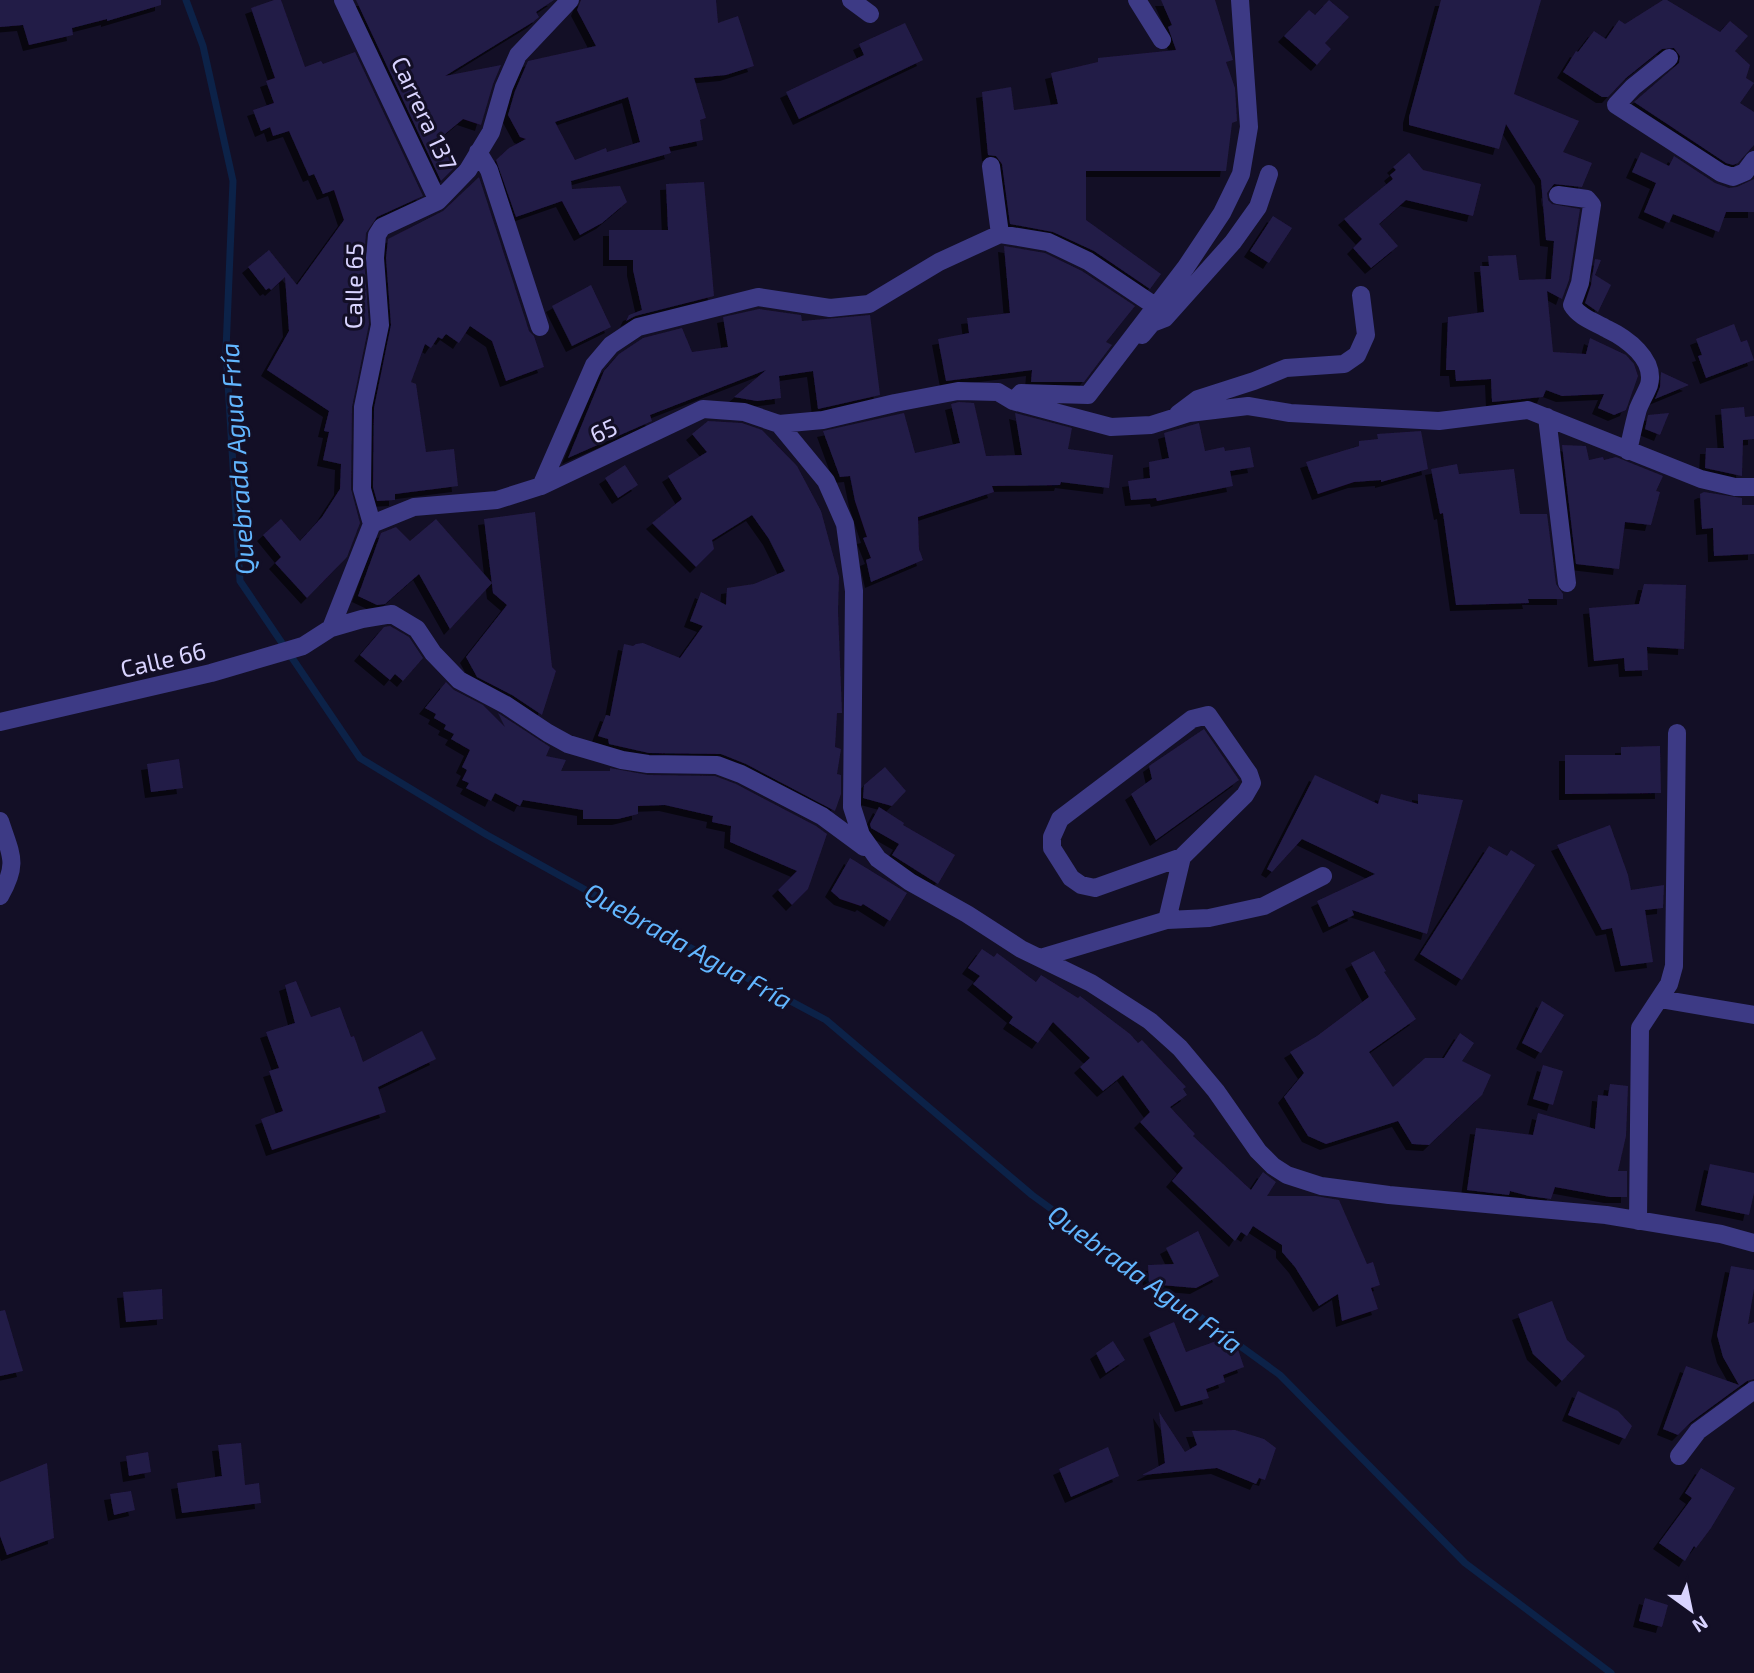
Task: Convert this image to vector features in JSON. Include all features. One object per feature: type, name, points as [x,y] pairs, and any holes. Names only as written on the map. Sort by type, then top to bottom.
[{"type":"street","name":"Carrera 137","points":[[343,0],[438,201]]},
{"type":"street","name":"Calle 65","points":[[372,524],[362,489],[363,407],[380,325],[375,258],[377,235],[382,227],[438,201],[468,170],[491,132],[504,87],[519,55],[570,0]]},
{"type":"street","points":[[850,0],[870,15]]},
{"type":"street","points":[[1137,0],[1162,40]]},
{"type":"street","points":[[1088,395],[1186,267],[1222,214],[1241,174],[1249,127],[1240,0]]},
{"type":"street","points":[[1668,58],[1616,105],[1721,173],[1732,177],[1745,172],[1754,160]]},
{"type":"street","points":[[478,152],[489,170],[540,327]]},
{"type":"street","points":[[991,166],[1000,234]]},
{"type":"street","points":[[1088,395],[1152,323],[1165,318],[1233,242],[1258,207],[1269,174]]},
{"type":"street","points":[[1558,195],[1587,199],[1592,205],[1580,283],[1572,305],[1576,312],[1618,334],[1632,346],[1645,359],[1650,372],[1650,383],[1639,407],[1628,452]]},
{"type":"street","points":[[541,486],[594,365],[611,345],[638,327],[758,297],[830,308],[869,304],[940,261],[1000,234],[1048,242],[1088,261],[1155,306]]},
{"type":"street","points":[[1172,419],[1198,399],[1286,368],[1344,364],[1357,355],[1366,335],[1361,295]]},
{"type":"street","points":[[779,424],[823,420],[895,402],[958,391],[998,392],[1013,401],[1111,427],[1151,425],[1189,413],[1248,406],[1290,413],[1439,421],[1528,410],[1701,479],[1735,487],[1754,487]]},
{"type":"street","points":[[1013,401],[1021,393],[1088,395]]},
{"type":"street","name":"65","points":[[372,524],[414,507],[496,499],[541,486],[703,410],[744,412],[779,424]]},
{"type":"street","points":[[1547,417],[1566,583]]},
{"type":"street","points":[[779,424],[826,481],[845,524],[854,591],[852,807],[861,835],[878,859]]},
{"type":"street","points":[[331,628],[372,524]]},
{"type":"street","name":"Calle 66","points":[[0,722],[211,673],[303,646],[331,628],[391,614],[417,629],[433,653],[459,680],[506,705],[568,744],[605,757],[635,762],[717,765],[741,774],[822,816],[910,882],[1040,958],[1091,984],[1150,1021],[1180,1048],[1216,1091],[1258,1151],[1287,1175],[1321,1186],[1606,1216],[1721,1234],[1754,1243]]},
{"type":"street","points":[[1167,920],[1182,857],[1245,795],[1252,783],[1250,774],[1208,715],[1192,719],[1060,819],[1052,837],[1052,848],[1071,878],[1081,885],[1096,888],[1182,857]]},
{"type":"street","points":[[1638,1221],[1640,1028],[1669,985],[1674,966],[1677,733]]},
{"type":"street","points":[[0,821],[13,862],[11,878],[0,896]]},
{"type":"street","points":[[1040,958],[1167,920],[1209,918],[1264,906],[1323,876]]},
{"type":"street","points":[[1660,999],[1754,1015]]},
{"type":"street","points":[[1679,1456],[1698,1432],[1754,1390]]},
{"type":"building","points":[[0,0],[161,0],[161,5],[72,28],[73,35],[29,45],[23,25],[0,27]]},
{"type":"building","points":[[281,0],[305,67],[321,61],[323,64],[355,52],[423,196],[377,217],[366,233],[364,259],[369,324],[352,407],[351,489],[360,523],[347,557],[307,598],[275,563],[281,557],[263,535],[281,519],[300,541],[322,517],[340,489],[341,464],[323,460],[329,432],[324,431],[329,411],[267,370],[289,331],[285,277],[271,290],[266,290],[248,267],[269,250],[297,285],[344,220],[334,190],[323,194],[314,174],[309,176],[289,131],[273,136],[270,127],[261,131],[253,110],[274,103],[266,81],[275,78],[251,8]]},
{"type":"building","points":[[356,0],[554,0],[536,12],[539,17],[533,22],[445,76],[501,65],[481,125],[463,119],[439,139],[457,165],[441,181]]},
{"type":"building","points":[[581,0],[716,0],[718,23],[738,16],[754,66],[726,75],[694,78],[706,118],[700,120],[703,140],[669,147],[671,153],[571,181],[572,189],[620,186],[627,202],[602,223],[580,235],[562,201],[516,217],[496,160],[509,148],[526,139],[520,137],[508,115],[528,61],[596,46],[577,10]],"holes":[[[628,97],[640,142],[607,152],[606,148],[575,160],[555,122]]]},
{"type":"building","points":[[1161,0],[1215,0],[1233,60],[1226,62],[1235,88],[1237,121],[1232,123],[1226,171],[1086,171],[1086,220],[1161,274],[1150,289],[1094,251],[1053,232],[1010,224],[1002,164],[996,156],[988,155],[982,92],[1011,87],[1014,110],[1058,104],[1051,73],[1098,62],[1098,58],[1176,50],[1168,27],[1172,25]]},
{"type":"building","points":[[1329,0],[1349,17],[1325,43],[1331,49],[1317,65],[1284,36],[1309,10],[1315,15]]},
{"type":"building","points":[[1441,0],[1541,0],[1514,94],[1579,121],[1563,152],[1592,163],[1582,187],[1554,184],[1547,193],[1552,204],[1580,209],[1569,280],[1562,299],[1547,291],[1553,352],[1586,354],[1590,338],[1626,355],[1634,364],[1638,376],[1626,410],[1614,415],[1598,408],[1604,394],[1562,396],[1546,390],[1543,397],[1492,402],[1491,379],[1456,381],[1455,370],[1446,370],[1448,317],[1484,312],[1480,266],[1489,266],[1488,256],[1516,255],[1519,280],[1551,279],[1554,241],[1546,240],[1541,180],[1506,124],[1499,149],[1409,125]]},
{"type":"building","points":[[1663,0],[1720,32],[1730,21],[1748,36],[1735,51],[1750,65],[1746,78],[1754,83],[1740,103],[1754,112],[1754,145],[1738,163],[1726,163],[1634,102],[1679,63],[1680,56],[1674,48],[1662,49],[1626,78],[1608,97],[1602,97],[1563,72],[1576,51],[1578,52],[1594,31],[1606,39],[1619,20],[1625,24]]},
{"type":"building","points":[[905,23],[923,60],[799,119],[786,92],[864,55],[859,44]]},
{"type":"building","points":[[1641,152],[1669,166],[1674,156],[1715,183],[1729,188],[1754,179],[1754,212],[1726,212],[1719,232],[1673,214],[1669,223],[1644,212],[1656,183],[1632,172]]},
{"type":"building","points":[[1409,153],[1423,170],[1481,184],[1473,216],[1406,200],[1379,224],[1398,246],[1371,268],[1353,248],[1362,239],[1344,219],[1393,179],[1390,175],[1396,170],[1393,167]]},
{"type":"building","points":[[479,177],[529,331],[534,336],[544,367],[506,381],[492,341],[470,326],[459,343],[446,334],[442,339],[438,337],[431,348],[425,344],[411,382],[416,384],[426,452],[454,449],[458,486],[395,494],[395,500],[377,501],[373,487],[374,408],[391,325],[386,258],[388,239],[443,211]]},
{"type":"building","points":[[704,182],[714,296],[635,316],[626,321],[629,315],[642,310],[633,260],[609,260],[609,230],[668,230],[666,184]]},
{"type":"building","points":[[1273,216],[1292,228],[1269,263],[1250,251]]},
{"type":"building","points":[[1004,246],[1045,253],[1082,271],[1135,306],[1106,342],[1112,345],[1084,382],[1031,382],[1032,370],[946,381],[938,339],[969,333],[967,318],[1010,313]]},
{"type":"building","points":[[1595,259],[1601,260],[1595,275],[1611,285],[1598,312],[1585,303]]},
{"type":"building","points":[[591,285],[611,327],[572,346],[552,306]]},
{"type":"building","points":[[759,309],[801,315],[802,321],[870,315],[880,395],[818,409],[813,371],[779,376],[781,398],[757,401],[734,397],[766,370],[650,415],[652,421],[568,458],[604,371],[619,354],[643,338],[682,328],[692,352],[728,347],[723,317]]},
{"type":"building","points":[[1734,324],[1741,342],[1747,340],[1754,360],[1706,378],[1698,356],[1702,355],[1696,339]]},
{"type":"building","points":[[1661,372],[1689,385],[1655,399],[1660,387]]},
{"type":"building","points":[[974,403],[986,456],[1022,455],[1015,413],[1072,428],[1068,449],[1113,455],[1109,488],[1061,482],[1060,485],[992,486],[994,492],[918,517],[919,549],[923,560],[871,582],[866,560],[871,558],[863,538],[867,537],[850,476],[840,477],[823,431],[904,413],[915,453],[960,443],[951,404]]},
{"type":"building","points":[[1744,407],[1745,417],[1754,416],[1754,439],[1743,440],[1742,476],[1705,468],[1706,448],[1724,448],[1721,409]]},
{"type":"building","points":[[1669,413],[1660,435],[1645,429],[1648,415]]},
{"type":"building","points":[[708,421],[742,423],[762,430],[797,466],[821,511],[839,577],[842,713],[837,713],[835,747],[841,749],[837,774],[841,775],[841,794],[835,811],[746,764],[721,754],[649,753],[609,744],[608,739],[598,736],[606,715],[610,716],[624,644],[633,646],[643,643],[680,658],[703,626],[690,621],[701,592],[726,605],[727,588],[754,584],[785,571],[769,539],[752,515],[712,540],[714,549],[696,567],[652,523],[682,499],[668,476],[707,452],[692,434]]},
{"type":"building","points":[[1199,423],[1205,451],[1224,447],[1225,451],[1250,447],[1254,467],[1230,471],[1233,486],[1157,501],[1156,498],[1131,500],[1128,481],[1150,478],[1149,462],[1169,458],[1164,433]]},
{"type":"building","points":[[1421,431],[1428,469],[1381,482],[1354,482],[1318,494],[1306,462],[1359,446],[1359,441],[1378,439],[1377,434]]},
{"type":"building","points":[[1562,445],[1586,446],[1589,460],[1616,457],[1663,476],[1656,491],[1660,492],[1651,525],[1625,522],[1619,569],[1576,564]]},
{"type":"building","points":[[1457,464],[1459,474],[1514,469],[1520,514],[1547,514],[1556,584],[1563,594],[1563,599],[1456,605],[1443,513],[1440,514],[1431,469]]},
{"type":"building","points":[[625,465],[638,485],[618,498],[605,478]]},
{"type":"building","points":[[1704,492],[1742,498],[1742,505],[1754,505],[1754,554],[1714,556],[1713,528],[1702,529],[1700,494]]},
{"type":"building","points":[[535,512],[552,667],[556,671],[542,715],[512,695],[477,677],[466,657],[507,605],[493,593],[484,519]]},
{"type":"building","points":[[436,519],[492,583],[450,629],[419,574],[385,604],[377,605],[358,596],[381,533],[396,527],[410,541]]},
{"type":"building","points":[[1644,584],[1686,585],[1684,649],[1647,647],[1648,670],[1625,671],[1624,658],[1594,661],[1589,608],[1639,604]]},
{"type":"building","points":[[390,626],[409,637],[423,658],[403,681],[395,674],[390,680],[360,655],[384,627]]},
{"type":"building","points":[[446,682],[454,690],[483,705],[505,727],[498,713],[550,747],[546,756],[566,760],[561,771],[610,771],[610,768],[648,775],[715,776],[736,784],[816,826],[827,834],[808,889],[792,905],[778,890],[797,871],[730,842],[731,826],[712,822],[713,816],[665,805],[638,806],[638,814],[618,819],[583,819],[583,810],[523,800],[520,806],[495,793],[491,801],[466,788],[469,783],[462,780],[467,770],[462,767],[470,750],[451,739],[454,734],[444,729],[446,725],[434,718],[436,714],[425,708]]},
{"type":"building","points":[[1204,729],[1239,780],[1156,840],[1131,794],[1152,779],[1149,766]]},
{"type":"building","points":[[1660,746],[1661,793],[1565,794],[1565,755],[1621,755],[1621,747]]},
{"type":"building","points":[[179,759],[183,788],[151,792],[147,764]]},
{"type":"building","points":[[885,767],[906,791],[892,806],[863,798],[864,785]]},
{"type":"building","points":[[1315,775],[1378,804],[1381,794],[1418,804],[1418,794],[1463,800],[1427,934],[1352,910],[1354,915],[1329,927],[1317,901],[1375,874],[1302,839],[1272,872],[1267,869]]},
{"type":"building","points":[[879,807],[904,823],[903,825],[955,855],[938,884],[892,855],[899,844],[871,828],[870,824]]},
{"type":"building","points":[[1610,825],[1631,890],[1664,885],[1663,908],[1645,910],[1653,962],[1621,966],[1612,928],[1602,930],[1557,845]]},
{"type":"building","points":[[1489,846],[1507,856],[1511,850],[1535,865],[1462,980],[1420,954]]},
{"type":"building","points":[[850,858],[907,893],[890,921],[863,904],[861,906],[840,899],[831,891]]},
{"type":"building","points":[[982,949],[994,957],[997,953],[1036,982],[1041,975],[1078,998],[1080,996],[1138,1043],[1142,1040],[1186,1087],[1183,1089],[1187,1095],[1170,1107],[1195,1134],[1193,1136],[1251,1190],[1263,1172],[1276,1182],[1267,1196],[1316,1196],[1339,1200],[1367,1264],[1373,1262],[1380,1285],[1371,1288],[1378,1309],[1342,1321],[1338,1294],[1319,1306],[1295,1267],[1282,1252],[1282,1245],[1253,1226],[1247,1236],[1241,1232],[1235,1241],[1172,1181],[1183,1168],[1140,1122],[1150,1112],[1123,1075],[1103,1091],[1080,1067],[1090,1058],[1053,1022],[1038,1043],[1009,1023],[1013,1017],[973,984],[980,976],[968,968]]},
{"type":"building","points":[[1374,951],[1386,971],[1384,972],[1416,1019],[1369,1052],[1393,1087],[1425,1058],[1444,1058],[1460,1033],[1474,1043],[1462,1061],[1491,1075],[1482,1095],[1429,1145],[1412,1144],[1398,1121],[1326,1144],[1308,1136],[1284,1097],[1304,1073],[1290,1052],[1317,1036],[1369,997],[1351,963]]},
{"type":"building","points":[[296,981],[311,1017],[340,1007],[363,1062],[422,1031],[436,1059],[378,1087],[386,1112],[272,1150],[261,1119],[283,1111],[269,1071],[279,1068],[266,1032],[295,1023],[285,985]]},
{"type":"building","points":[[1542,1001],[1564,1015],[1541,1053],[1522,1043]]},
{"type":"building","points":[[1543,1065],[1563,1071],[1553,1105],[1533,1099]]},
{"type":"building","points":[[1610,1084],[1628,1086],[1626,1136],[1618,1171],[1627,1171],[1627,1197],[1610,1197],[1555,1187],[1551,1199],[1510,1191],[1509,1195],[1467,1190],[1476,1128],[1533,1135],[1538,1113],[1595,1129],[1598,1095],[1608,1096]]},
{"type":"building","points":[[1710,1164],[1754,1173],[1754,1193],[1749,1215],[1701,1205]]},
{"type":"building","points":[[1198,1231],[1219,1276],[1196,1288],[1149,1284],[1148,1265],[1174,1264],[1166,1248]]},
{"type":"building","points":[[1731,1266],[1754,1270],[1748,1324],[1754,1322],[1754,1379],[1747,1381],[1691,1422],[1678,1435],[1663,1429],[1686,1366],[1739,1385],[1723,1357],[1717,1335]]},
{"type":"building","points":[[162,1289],[163,1319],[126,1322],[123,1292]]},
{"type":"building","points":[[1552,1301],[1567,1340],[1585,1356],[1562,1381],[1533,1354],[1518,1314]]},
{"type":"building","points":[[5,1310],[23,1371],[0,1376],[0,1311]]},
{"type":"building","points":[[1174,1322],[1186,1352],[1233,1335],[1244,1367],[1223,1375],[1225,1382],[1206,1389],[1209,1398],[1181,1406],[1149,1333]]},
{"type":"building","points":[[1113,1341],[1125,1360],[1106,1373],[1096,1353]]},
{"type":"building","points":[[1578,1391],[1618,1411],[1632,1426],[1625,1439],[1568,1415]]},
{"type":"building","points":[[1159,1412],[1185,1452],[1197,1445],[1192,1431],[1235,1430],[1264,1439],[1276,1448],[1265,1480],[1259,1478],[1256,1484],[1217,1468],[1142,1475],[1165,1463]]},
{"type":"building","points":[[241,1443],[245,1485],[259,1483],[261,1503],[182,1513],[177,1483],[222,1476],[218,1445]]},
{"type":"building","points":[[1108,1447],[1119,1476],[1071,1497],[1059,1469]]},
{"type":"building","points":[[148,1452],[151,1472],[129,1476],[126,1456]]},
{"type":"building","points":[[47,1463],[54,1538],[7,1555],[0,1536],[0,1482]]},
{"type":"building","points":[[1701,1468],[1735,1488],[1711,1528],[1696,1548],[1694,1546],[1685,1561],[1659,1543],[1692,1498],[1685,1493]]},
{"type":"building","points":[[131,1491],[135,1510],[114,1515],[110,1494]]},
{"type":"building","points":[[1645,1598],[1668,1605],[1662,1627],[1639,1621]]},
{"type":"waterway","name":"Quebrada Agua Fría","points":[[186,0],[203,46],[233,181],[226,350],[240,581],[360,758],[487,835],[826,1020],[1032,1195],[1280,1375],[1465,1563],[1611,1673]]}]
